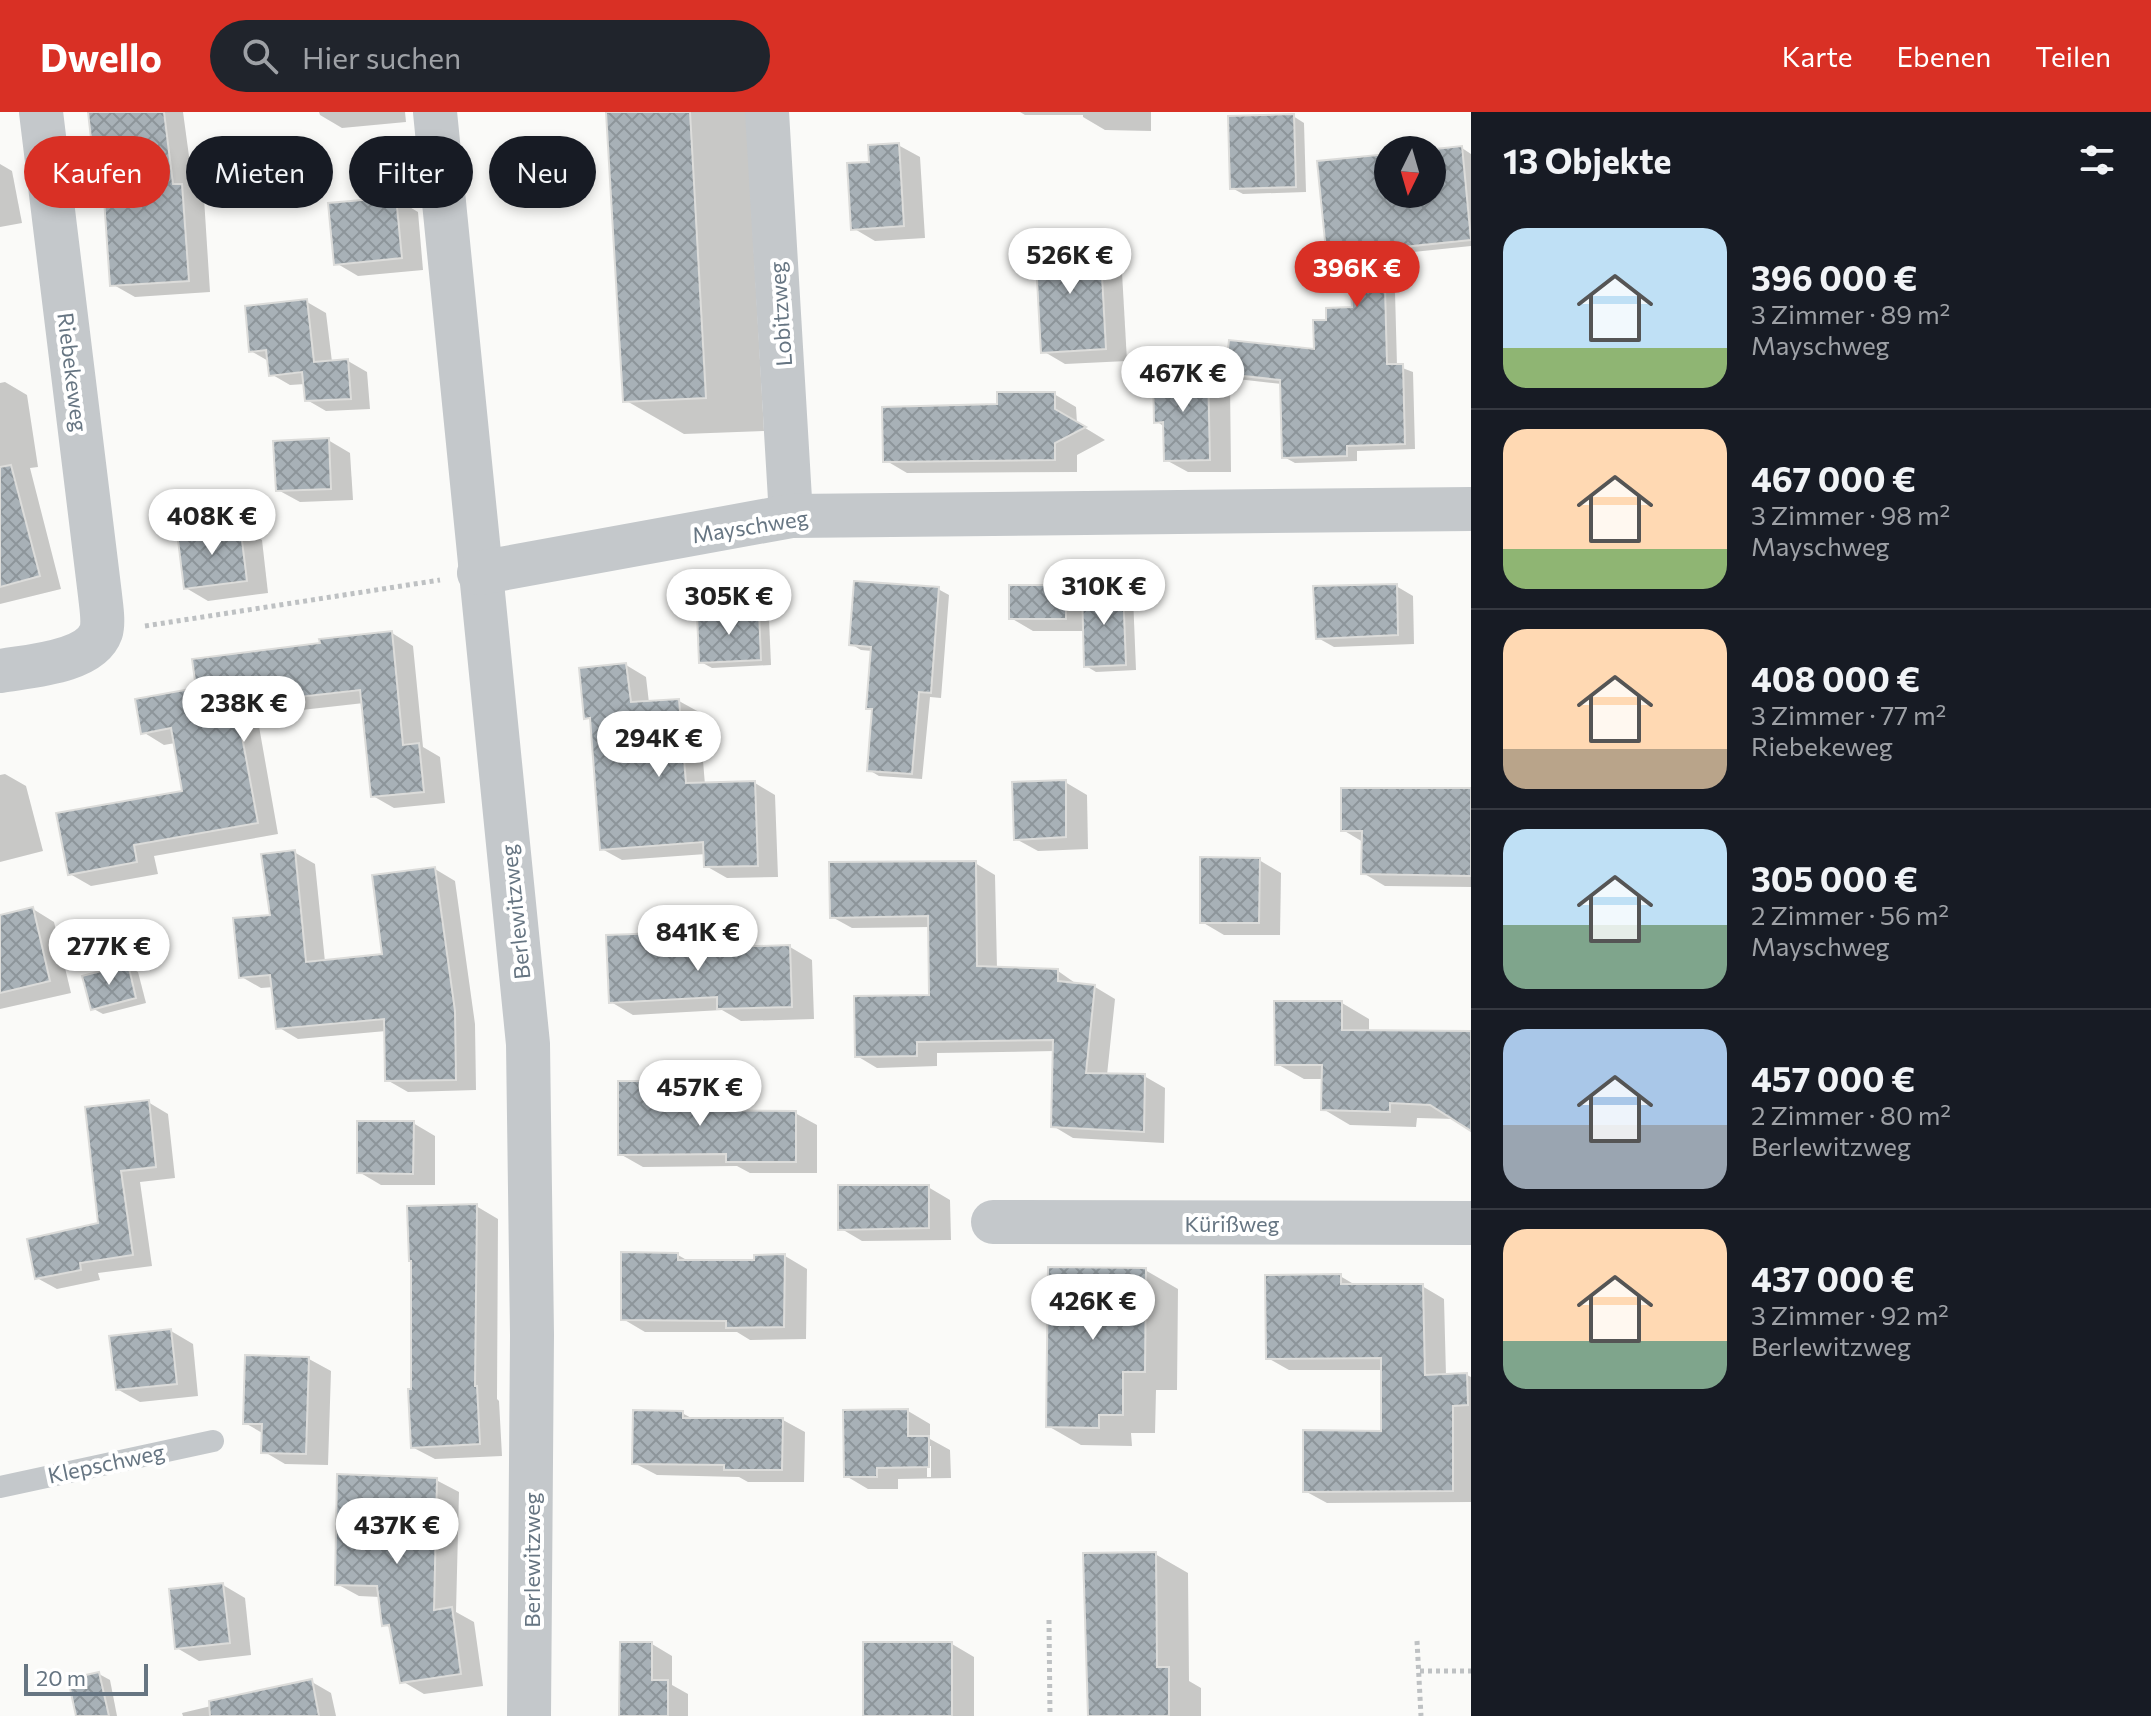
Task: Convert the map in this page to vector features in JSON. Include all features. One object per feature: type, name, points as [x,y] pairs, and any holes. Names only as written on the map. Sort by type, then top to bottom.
[{"type":"street","name":"Riebekeweg","points":[[41,112],[100,595],[101,632]]},
{"type":"street","name":"Berlewitzweg","points":[[435,112],[528,1044],[532,1305],[529,1716]]},
{"type":"street","name":"Lobitzweg","points":[[767,112],[791,516]]},
{"type":"street","name":"Mayschweg","points":[[479,573],[791,516],[1471,509]]},
{"type":"street","points":[[0,671],[73,657],[89,648],[101,632]]},
{"type":"street","name":"Kürißweg","points":[[993,1222],[1471,1223]]},
{"type":"lane","name":"Klepschweg","points":[[0,1487],[213,1441]]},
{"type":"path","points":[[101,632],[479,573]]},
{"type":"path","points":[[1049,1620],[1050,1716]]},
{"type":"path","points":[[1417,1641],[1421,1716]]},
{"type":"path","points":[[1420,1671],[1471,1671]]},
{"type":"building","points":[[88,112],[164,112],[167,136],[91,136]]},
{"type":"building","points":[[606,112],[690,112],[706,398],[623,402]]},
{"type":"building","points":[[1294,114],[1296,187],[1230,189],[1228,116]]},
{"type":"building","points":[[899,143],[904,226],[851,230],[847,163],[869,162],[868,145]]},
{"type":"building","points":[[1462,146],[1471,240],[1384,249],[1387,364],[1403,364],[1405,444],[1347,446],[1347,456],[1282,458],[1280,380],[1225,374],[1229,340],[1314,349],[1313,320],[1326,320],[1326,308],[1352,307],[1349,250],[1326,251],[1317,161],[1374,155],[1374,208],[1446,208],[1446,148]]},
{"type":"building","points":[[170,160],[173,184],[182,184],[189,281],[110,286],[105,208],[170,208]]},
{"type":"building","points":[[349,201],[349,208],[397,208],[402,258],[334,265],[328,208],[333,208],[333,203]]},
{"type":"building","points":[[1100,240],[1106,349],[1041,353],[1035,243]]},
{"type":"building","points":[[307,299],[314,362],[348,359],[351,399],[305,401],[302,372],[269,376],[266,350],[249,352],[245,306]]},
{"type":"building","points":[[1208,370],[1210,460],[1164,461],[1163,422],[1154,423],[1153,371]]},
{"type":"building","points":[[997,392],[1055,392],[1055,409],[1086,427],[1055,443],[1055,460],[883,462],[882,407],[997,404]]},
{"type":"building","points":[[329,438],[331,489],[276,491],[273,441]]},
{"type":"building","points":[[11,465],[40,576],[0,587],[0,467]]},
{"type":"building","points":[[240,525],[247,581],[184,589],[177,532]]},
{"type":"building","points":[[854,581],[939,587],[931,693],[919,692],[912,774],[867,771],[872,709],[866,709],[871,647],[849,645]]},
{"type":"building","points":[[1397,584],[1398,635],[1316,639],[1313,586]]},
{"type":"building","points":[[1009,585],[1066,585],[1066,619],[1009,619]]},
{"type":"building","points":[[1123,588],[1126,665],[1084,667],[1082,589]]},
{"type":"building","points":[[759,611],[761,660],[699,663],[697,613]]},
{"type":"building","points":[[392,631],[403,745],[419,743],[424,792],[371,797],[360,690],[236,704],[258,823],[134,845],[137,862],[68,875],[56,813],[182,791],[171,728],[141,734],[135,699],[196,688],[192,659]]},
{"type":"building","points":[[626,663],[631,702],[679,699],[686,783],[755,781],[758,866],[704,867],[703,842],[600,850],[590,718],[584,719],[579,668]]},
{"type":"building","points":[[1066,780],[1066,837],[1014,840],[1012,782]]},
{"type":"building","points":[[1341,788],[1471,788],[1471,876],[1361,874],[1362,831],[1341,831]]},
{"type":"building","points":[[295,850],[306,962],[382,954],[372,875],[435,867],[455,1011],[456,1080],[385,1081],[384,1019],[276,1029],[270,975],[239,978],[233,918],[270,915],[261,854]]},
{"type":"building","points":[[1200,857],[1260,858],[1259,923],[1200,923]]},
{"type":"building","points":[[976,861],[977,966],[1058,969],[1058,981],[1095,985],[1086,1073],[1145,1074],[1144,1132],[1051,1127],[1053,1040],[917,1042],[917,1056],[855,1057],[854,996],[929,995],[928,916],[830,918],[829,862]]},
{"type":"building","points":[[33,907],[50,981],[0,993],[0,915]]},
{"type":"building","points":[[662,933],[663,949],[790,945],[792,1007],[717,1009],[717,997],[609,1003],[606,935]]},
{"type":"building","points":[[128,964],[136,998],[91,1010],[82,976]]},
{"type":"building","points":[[1274,1001],[1342,1001],[1342,1030],[1471,1031],[1471,1131],[1430,1105],[1390,1103],[1390,1112],[1321,1110],[1322,1065],[1275,1065]]},
{"type":"building","points":[[618,1081],[673,1081],[673,1110],[796,1111],[796,1162],[726,1162],[726,1154],[618,1155]]},
{"type":"building","points":[[149,1100],[156,1167],[121,1171],[133,1255],[80,1263],[81,1270],[35,1279],[27,1239],[98,1223],[85,1107]]},
{"type":"building","points":[[357,1121],[414,1121],[413,1174],[357,1173]]},
{"type":"building","points":[[838,1185],[929,1185],[929,1228],[838,1230]]},
{"type":"building","points":[[477,1204],[475,1386],[480,1444],[411,1448],[408,1389],[411,1389],[411,1261],[407,1206]]},
{"type":"building","points":[[621,1252],[678,1253],[678,1260],[754,1260],[754,1255],[785,1254],[784,1327],[726,1328],[726,1321],[621,1320]]},
{"type":"building","points":[[1048,1267],[1146,1268],[1145,1372],[1123,1372],[1123,1415],[1099,1415],[1099,1428],[1046,1427]]},
{"type":"building","points":[[1341,1274],[1341,1284],[1423,1284],[1425,1375],[1467,1373],[1468,1405],[1453,1406],[1453,1491],[1303,1492],[1303,1430],[1381,1431],[1381,1358],[1266,1359],[1265,1275]]},
{"type":"building","points":[[171,1329],[177,1384],[116,1390],[109,1336]]},
{"type":"building","points":[[245,1355],[309,1357],[306,1454],[261,1453],[262,1424],[243,1424]]},
{"type":"building","points":[[908,1409],[908,1436],[929,1436],[929,1467],[877,1468],[877,1477],[844,1477],[843,1410]]},
{"type":"building","points":[[633,1410],[683,1411],[683,1418],[783,1418],[782,1470],[724,1470],[724,1465],[632,1464]]},
{"type":"building","points":[[337,1474],[437,1478],[434,1610],[452,1607],[461,1674],[400,1683],[389,1625],[382,1626],[377,1586],[335,1585]]},
{"type":"building","points":[[1156,1552],[1157,1667],[1169,1667],[1169,1716],[1088,1716],[1083,1553]]},
{"type":"building","points":[[223,1583],[230,1643],[175,1649],[169,1589]]},
{"type":"building","points":[[620,1642],[652,1642],[652,1680],[668,1680],[668,1716],[619,1716]]},
{"type":"building","points":[[863,1642],[952,1642],[952,1716],[863,1716]]},
{"type":"building","points":[[99,1672],[109,1716],[76,1716],[68,1679]]},
{"type":"building","points":[[312,1679],[319,1716],[210,1716],[209,1701]]}]
